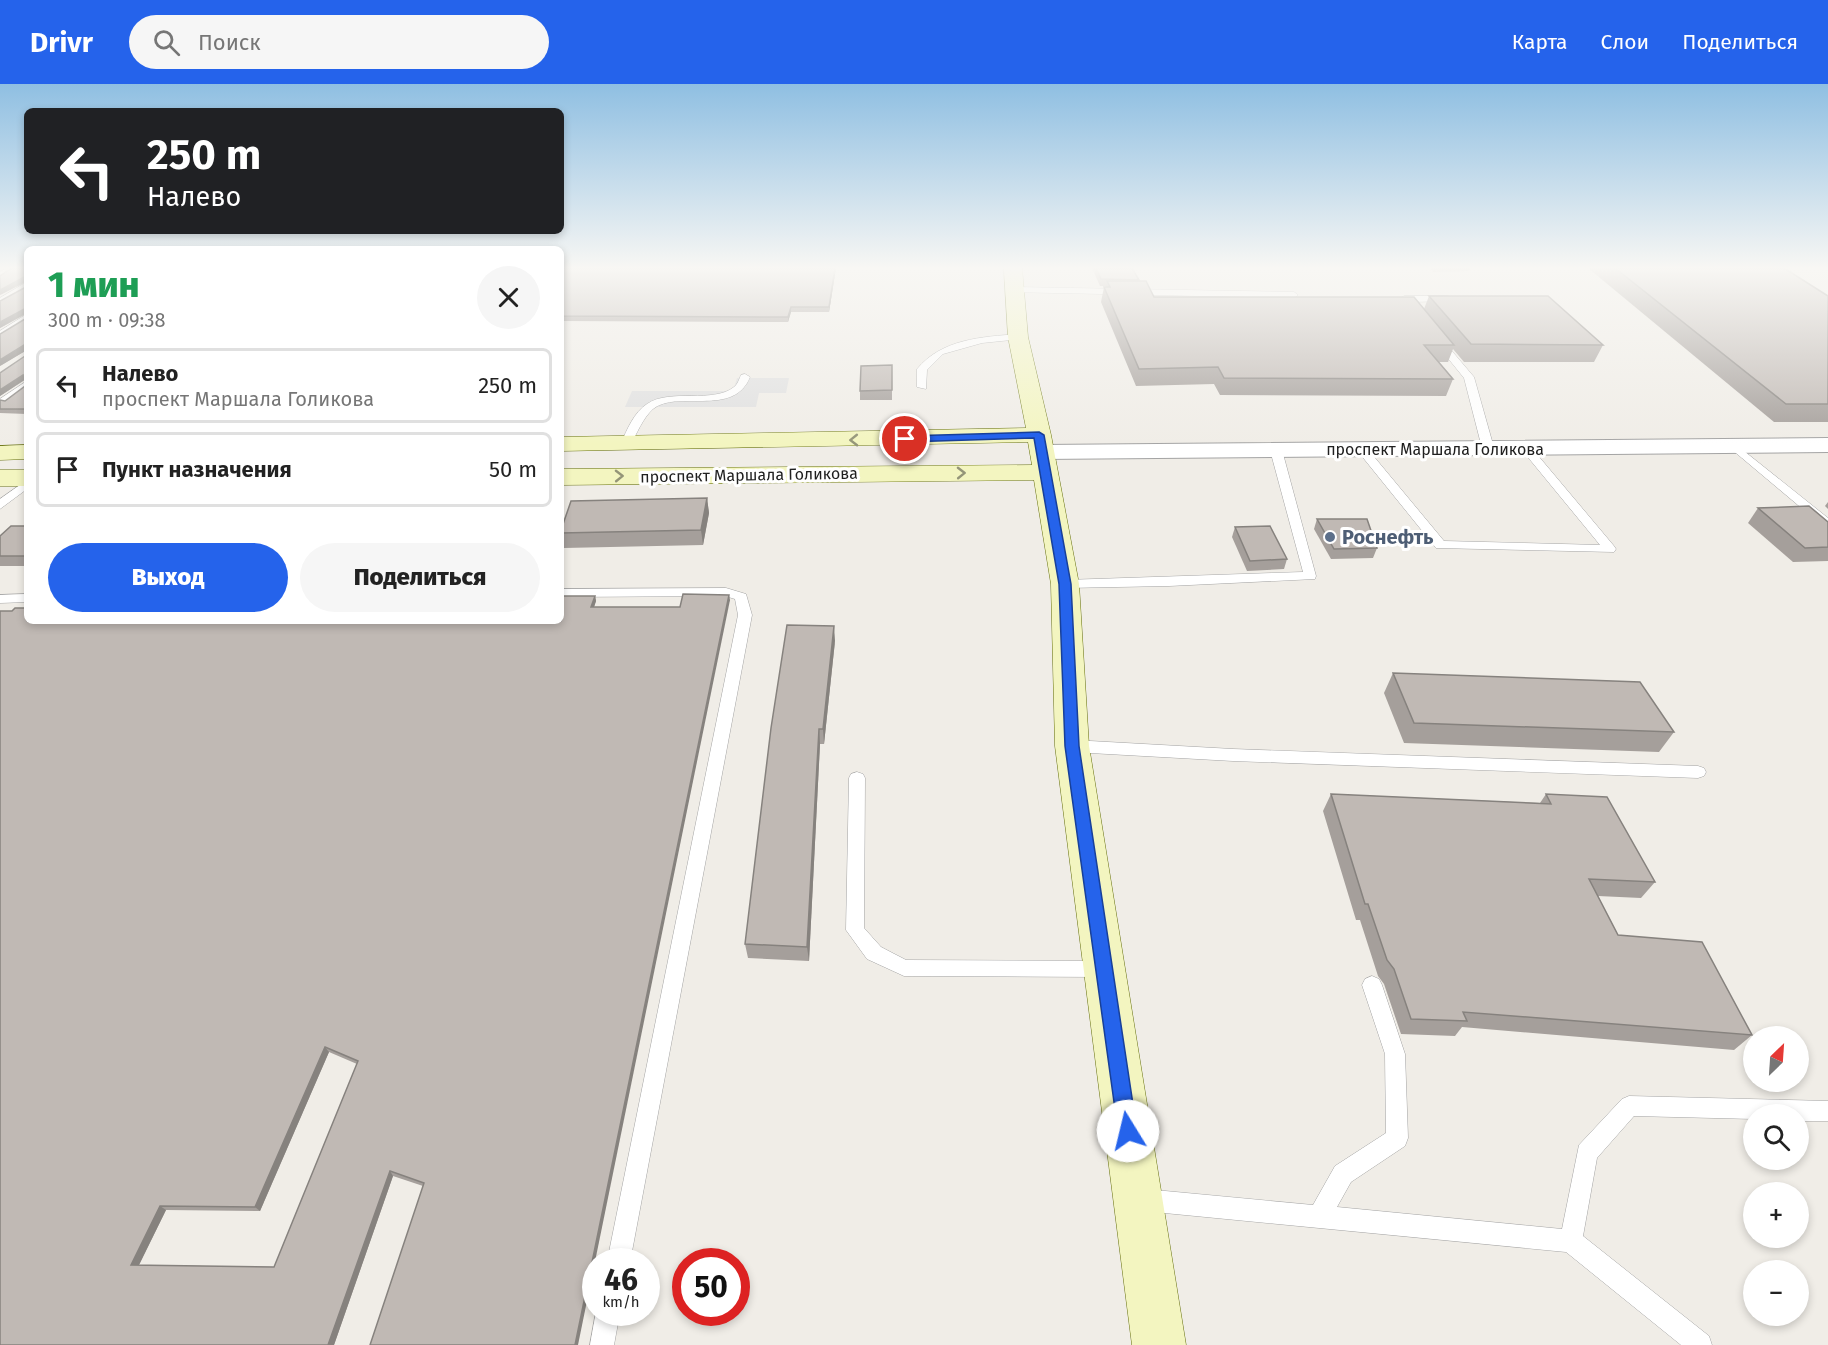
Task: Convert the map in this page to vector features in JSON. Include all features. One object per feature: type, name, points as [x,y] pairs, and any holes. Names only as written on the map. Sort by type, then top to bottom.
[{"type":"main road","points":[[1017,327],[1065,584],[1072,746],[1102,969],[1160,1345]]},
{"type":"main road","name":"проспект Маршала Голикова","points":[[564,444],[626,443],[1042,453]]},
{"type":"main road","points":[[0,453],[24,452]]},
{"type":"main road","name":"проспект Маршала Голикова","points":[[564,477],[1042,453]]},
{"type":"main road","points":[[0,478],[24,478]]},
{"type":"street","name":"проспект Маршала Голикова","points":[[1042,453],[1828,445]]},
{"type":"lane","points":[[1433,334],[1469,377],[1488,448]]},
{"type":"lane","points":[[922,387],[922,369],[940,352],[981,340],[1018,337]]},
{"type":"lane","points":[[626,443],[639,419],[650,406],[663,401],[710,399],[728,395],[741,387],[745,377]]},
{"type":"lane","points":[[4,401],[24,386]]},
{"type":"lane","points":[[1734,446],[1828,524]]},
{"type":"lane","points":[[1362,449],[1440,545],[1610,549],[1526,448]]},
{"type":"lane","points":[[1065,584],[1310,576],[1276,450]]},
{"type":"lane","points":[[0,505],[24,485]]},
{"type":"lane","points":[[564,593],[726,592],[741,597],[745,615],[621,1248]]},
{"type":"lane","points":[[0,599],[24,598]]},
{"type":"lane","points":[[1072,746],[1233,755],[1698,772]]},
{"type":"lane","points":[[857,778],[855,930],[874,954],[904,968],[1102,969]]},
{"type":"lane","points":[[1319,1217],[1343,1174],[1397,1138],[1395,1054],[1372,985]]},
{"type":"lane","points":[[1570,1241],[1587,1154],[1629,1106],[1828,1111]]},
{"type":"lane","points":[[1138,1200],[1570,1241],[1700,1345]]},
{"type":"lane","points":[[602,1345],[606,1326]]},
{"type":"shaded area","points":[[737,378],[789,378],[786,393],[759,393],[756,407],[625,407],[632,391],[733,391]]},
{"type":"building","points":[[12,327],[24,327],[24,345],[0,360],[0,334]]},
{"type":"building","points":[[1121,327],[1439,327],[1454,345],[1424,345],[1453,379],[1224,378],[1218,367],[1139,369]]},
{"type":"building","points":[[1456,327],[1583,327],[1603,345],[1471,344]]},
{"type":"building","points":[[1689,327],[1828,327],[1828,404],[1786,404]]},
{"type":"building","points":[[24,357],[24,375],[0,390],[0,373]]},
{"type":"building","points":[[892,365],[892,390],[860,391],[861,366]]},
{"type":"building","points":[[24,387],[24,409],[0,409],[0,400],[5,401]]},
{"type":"building","points":[[707,498],[701,530],[564,533],[564,521],[571,501]]},
{"type":"building","points":[[1809,506],[1828,522],[1828,547],[1805,548],[1758,508]]},
{"type":"building","points":[[1317,519],[1367,519],[1377,548],[1334,549]]},
{"type":"building","points":[[11,526],[24,526],[24,556],[0,556],[0,536]]},
{"type":"building","points":[[1270,526],[1287,559],[1250,561],[1235,527]]},
{"type":"building","points":[[683,594],[729,595],[595,1248],[582,1248],[582,1311],[575,1345],[370,1345],[424,1183],[390,1171],[328,1345],[0,1345],[0,611],[24,608],[24,624],[564,624],[564,596],[595,596],[591,607],[680,607]],"holes":[[[325,1047],[358,1061],[274,1267],[131,1265],[160,1206],[255,1207]]]},
{"type":"building","points":[[787,625],[834,626],[823,729],[819,729],[807,947],[745,944],[771,728]]},
{"type":"building","points":[[1393,673],[1640,682],[1674,732],[1414,723]]},
{"type":"building","points":[[1331,794],[1551,804],[1546,794],[1607,797],[1655,882],[1589,879],[1618,935],[1702,942],[1747,1026],[1743,1026],[1743,1034],[1463,1012],[1467,1021],[1411,1019],[1394,969],[1387,960],[1368,904],[1365,904]]},
{"type":"place","name":"Роснефть","points":[[1330,537]]},
{"type":"route","points":[[905,439],[1039,435],[1065,584],[1072,746],[1102,969],[1128,1131]]}]
